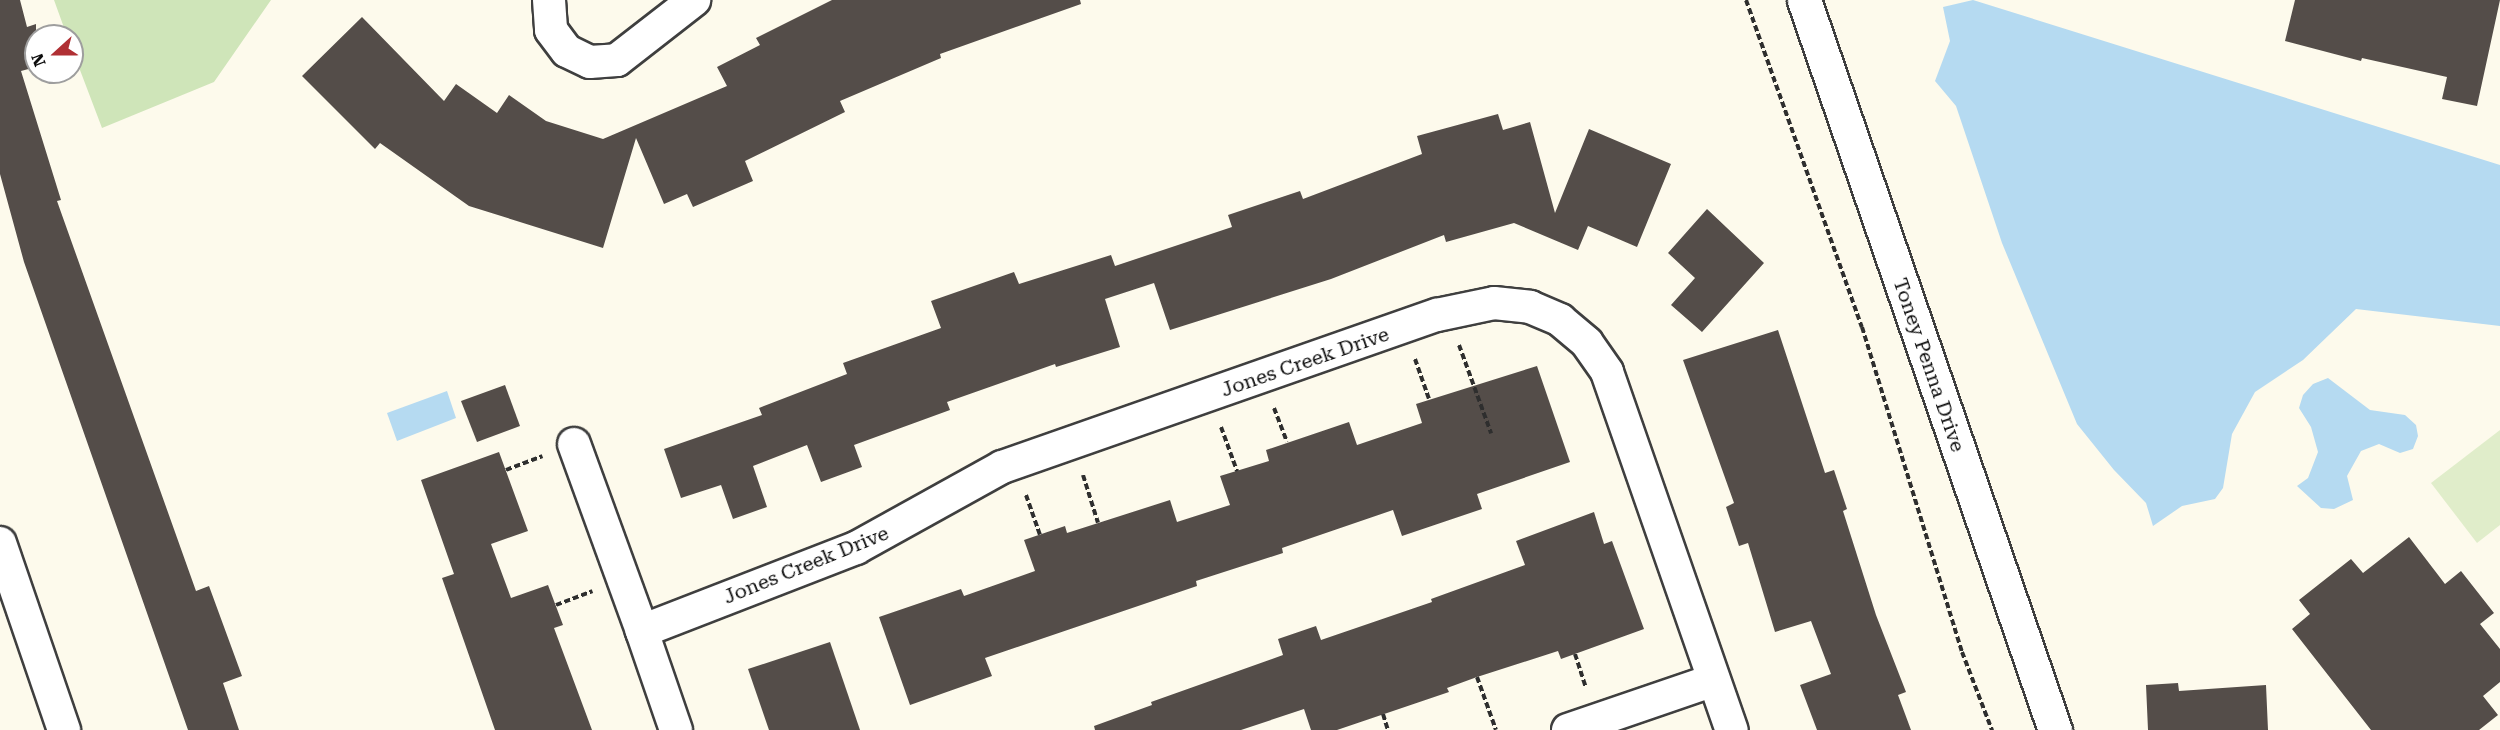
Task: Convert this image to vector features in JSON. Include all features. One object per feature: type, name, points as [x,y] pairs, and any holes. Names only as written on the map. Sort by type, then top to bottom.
[{"type":"street","points":[[549,0],[551,30],[567,51],[590,62],[617,60],[694,0]]},
{"type":"street","name":"Toney Penna Drive","points":[[1804,0],[2055,730]]},
{"type":"street","name":"Jones Creek Drive","points":[[642,631],[839,556],[888,533],[979,478],[1015,463],[1403,327],[1448,313],[1494,303],[1530,307],[1560,320],[1587,343],[1607,372],[1637,450],[1732,730]]},
{"type":"street","points":[[574,444],[676,730]]},
{"type":"street","points":[[0,543],[64,730]]},
{"type":"street","points":[[1568,730],[1714,680]]},
{"type":"path","points":[[1746,0],[1862,327],[1962,652],[1992,730]]},
{"type":"path","points":[[1448,313],[1491,433]]},
{"type":"path","points":[[1403,327],[1429,399]]},
{"type":"path","points":[[1209,395],[1237,471]]},
{"type":"path","points":[[1072,443],[1098,523]]},
{"type":"path","points":[[1015,463],[1040,535]]},
{"type":"path","points":[[1477,677],[1496,730]]},
{"type":"path","points":[[1383,714],[1388,730]]},
{"type":"green space","points":[[54,0],[271,0],[214,82],[102,128],[84,81],[84,24],[63,24]]},
{"type":"green space","points":[[2500,430],[2500,525],[2477,543],[2431,483]]},
{"type":"water","points":[[1973,0],[2500,165],[2500,326],[2356,309],[2303,360],[2255,392],[2232,434],[2223,488],[2215,499],[2182,506],[2153,526],[2146,503],[2114,470],[2077,424],[2002,243],[1956,106],[1935,81],[1950,41],[1943,7]]},
{"type":"water","points":[[2328,378],[2370,410],[2405,415],[2416,425],[2418,436],[2413,449],[2400,453],[2379,444],[2361,451],[2347,476],[2353,500],[2334,509],[2321,508],[2297,486],[2308,478],[2318,452],[2311,427],[2299,408],[2303,395],[2313,384]]},
{"type":"water","points":[[447,391],[456,418],[397,441],[387,413]]},
{"type":"building","points":[[0,0],[20,0],[26,24],[24,24],[24,70],[21,71],[61,200],[57,201],[196,591],[209,586],[242,676],[223,683],[239,730],[188,730],[24,262],[0,174]]},
{"type":"building","points":[[832,0],[1080,0],[1081,4],[940,54],[941,58],[840,101],[845,112],[745,161],[753,181],[693,207],[687,194],[664,204],[636,138],[603,248],[469,206],[380,143],[375,149],[302,76],[362,17],[444,101],[456,84],[497,113],[509,95],[546,121],[603,139],[727,86],[717,67],[760,45],[756,38]]},
{"type":"building","points":[[2295,0],[2500,0],[2477,106],[2442,99],[2447,77],[2362,58],[2361,61],[2285,41]]},
{"type":"building","points":[[1498,114],[1503,130],[1530,122],[1555,213],[1589,129],[1671,164],[1637,247],[1588,226],[1578,250],[1514,223],[1446,242],[1444,235],[1331,279],[1170,330],[1154,283],[1105,299],[1120,347],[1056,367],[1055,364],[947,402],[950,410],[854,445],[862,467],[821,482],[807,445],[753,466],[767,507],[733,519],[721,485],[681,498],[664,449],[762,415],[759,408],[847,374],[843,363],[941,328],[931,301],[1014,272],[1019,284],[1111,255],[1115,266],[1232,227],[1228,215],[1300,191],[1303,199],[1422,154],[1417,136]]},
{"type":"building","points":[[1707,209],[1764,263],[1702,332],[1671,305],[1695,278],[1668,253]]},
{"type":"building","points":[[1778,330],[1825,473],[1834,470],[1847,509],[1843,511],[1876,615],[1906,692],[1898,695],[1911,730],[1817,730],[1800,685],[1831,674],[1811,621],[1775,632],[1748,543],[1739,546],[1726,507],[1734,503],[1683,360]]},
{"type":"building","points":[[1537,366],[1570,462],[1477,494],[1482,509],[1402,536],[1393,510],[1282,548],[1283,553],[1196,581],[1197,586],[985,658],[992,676],[910,705],[879,617],[961,589],[964,596],[1035,571],[1024,540],[1065,526],[1067,533],[1170,500],[1177,522],[1230,505],[1220,476],[1269,461],[1266,450],[1349,422],[1357,445],[1422,423],[1416,404]]},
{"type":"building","points":[[505,385],[520,426],[477,442],[461,401]]},
{"type":"building","points":[[499,452],[528,531],[491,544],[511,598],[548,585],[563,625],[554,628],[592,730],[495,730],[442,578],[454,574],[421,480]]},
{"type":"building","points":[[1594,512],[1604,544],[1612,541],[1644,629],[1561,659],[1558,651],[1477,677],[1447,688],[1449,692],[1337,730],[1311,730],[1304,709],[1241,730],[1095,730],[1094,726],[1152,705],[1151,702],[1283,655],[1278,639],[1316,626],[1321,640],[1432,602],[1431,599],[1525,565],[1516,541]]},
{"type":"building","points":[[2409,537],[2445,584],[2461,571],[2494,613],[2480,624],[2500,649],[2500,682],[2483,696],[2498,715],[2479,730],[2371,730],[2292,629],[2310,614],[2299,600],[2351,559],[2363,573]]},
{"type":"building","points":[[830,642],[860,730],[769,730],[748,669]]},
{"type":"building","points":[[2178,683],[2179,691],[2266,685],[2268,730],[2148,730],[2146,685]]}]
